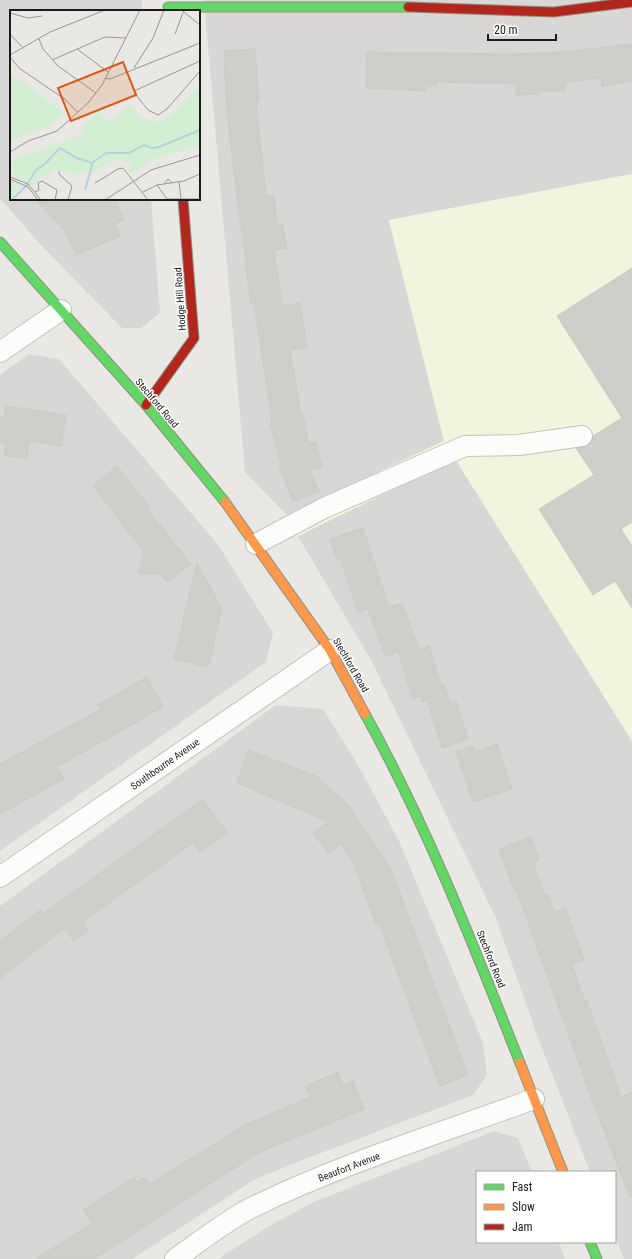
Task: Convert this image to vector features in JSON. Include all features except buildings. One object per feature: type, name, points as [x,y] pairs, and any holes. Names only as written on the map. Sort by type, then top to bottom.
[{"type":"main road","points":[[168,6],[554,6],[632,2]]},
{"type":"main road","name":"Hodge Hill Road","points":[[146,405],[194,338],[183,200]]},
{"type":"main road","name":"Stechford Road","points":[[0,242],[146,405],[234,513],[330,650],[384,748],[428,837],[456,901],[563,1171]]},
{"type":"main road","points":[[590,1243],[597,1259]]},
{"type":"street","points":[[0,352],[61,310]]},
{"type":"street","points":[[256,544],[324,508],[465,446],[519,445],[582,436]]},
{"type":"street","name":"Southbourne Avenue","points":[[0,877],[330,650]]},
{"type":"street","name":"Beaufort Avenue","points":[[175,1259],[249,1209],[288,1191],[356,1164],[534,1099]]},
{"type":"shaded area","points":[[0,0],[142,0],[142,10],[10,10],[10,200],[151,200],[160,313],[141,328],[122,328],[40,244],[0,198]]},
{"type":"shaded area","points":[[204,0],[632,0],[632,174],[389,220],[444,441],[287,515],[245,472]]},
{"type":"shaded area","points":[[632,174],[632,741],[455,459],[298,536],[287,515],[444,441],[389,220]]},
{"type":"shaded area","points":[[29,354],[59,359],[219,546],[273,633],[266,662],[0,851],[0,375]]},
{"type":"shaded area","points":[[455,458],[632,741],[632,1259],[624,1259],[616,1239],[616,1171],[590,1171],[537,1035],[495,916],[372,662],[298,536]]},
{"type":"shaded area","points":[[276,705],[323,709],[358,765],[399,841],[483,1043],[487,1075],[473,1095],[254,1180],[132,1259],[0,1259],[0,906]]},
{"type":"shaded area","points":[[494,1131],[518,1138],[532,1171],[476,1171],[476,1243],[559,1243],[565,1259],[218,1259],[271,1225],[314,1202]]},
{"type":"traffic: fast","points":[[168,7],[408,7]]},
{"type":"traffic: fast","points":[[0,242],[146,405],[225,502]]},
{"type":"traffic: fast","points":[[365,714],[388,756],[429,842],[467,930],[520,1063]]},
{"type":"traffic: fast","points":[[590,1243],[597,1259]]},
{"type":"traffic: slow","points":[[225,502],[330,650],[365,714]]},
{"type":"traffic: slow","points":[[520,1063],[563,1171]]},
{"type":"traffic: jam","points":[[408,7],[554,12],[632,2]]},
{"type":"traffic: jam","points":[[146,405],[194,338],[183,200]]}]
